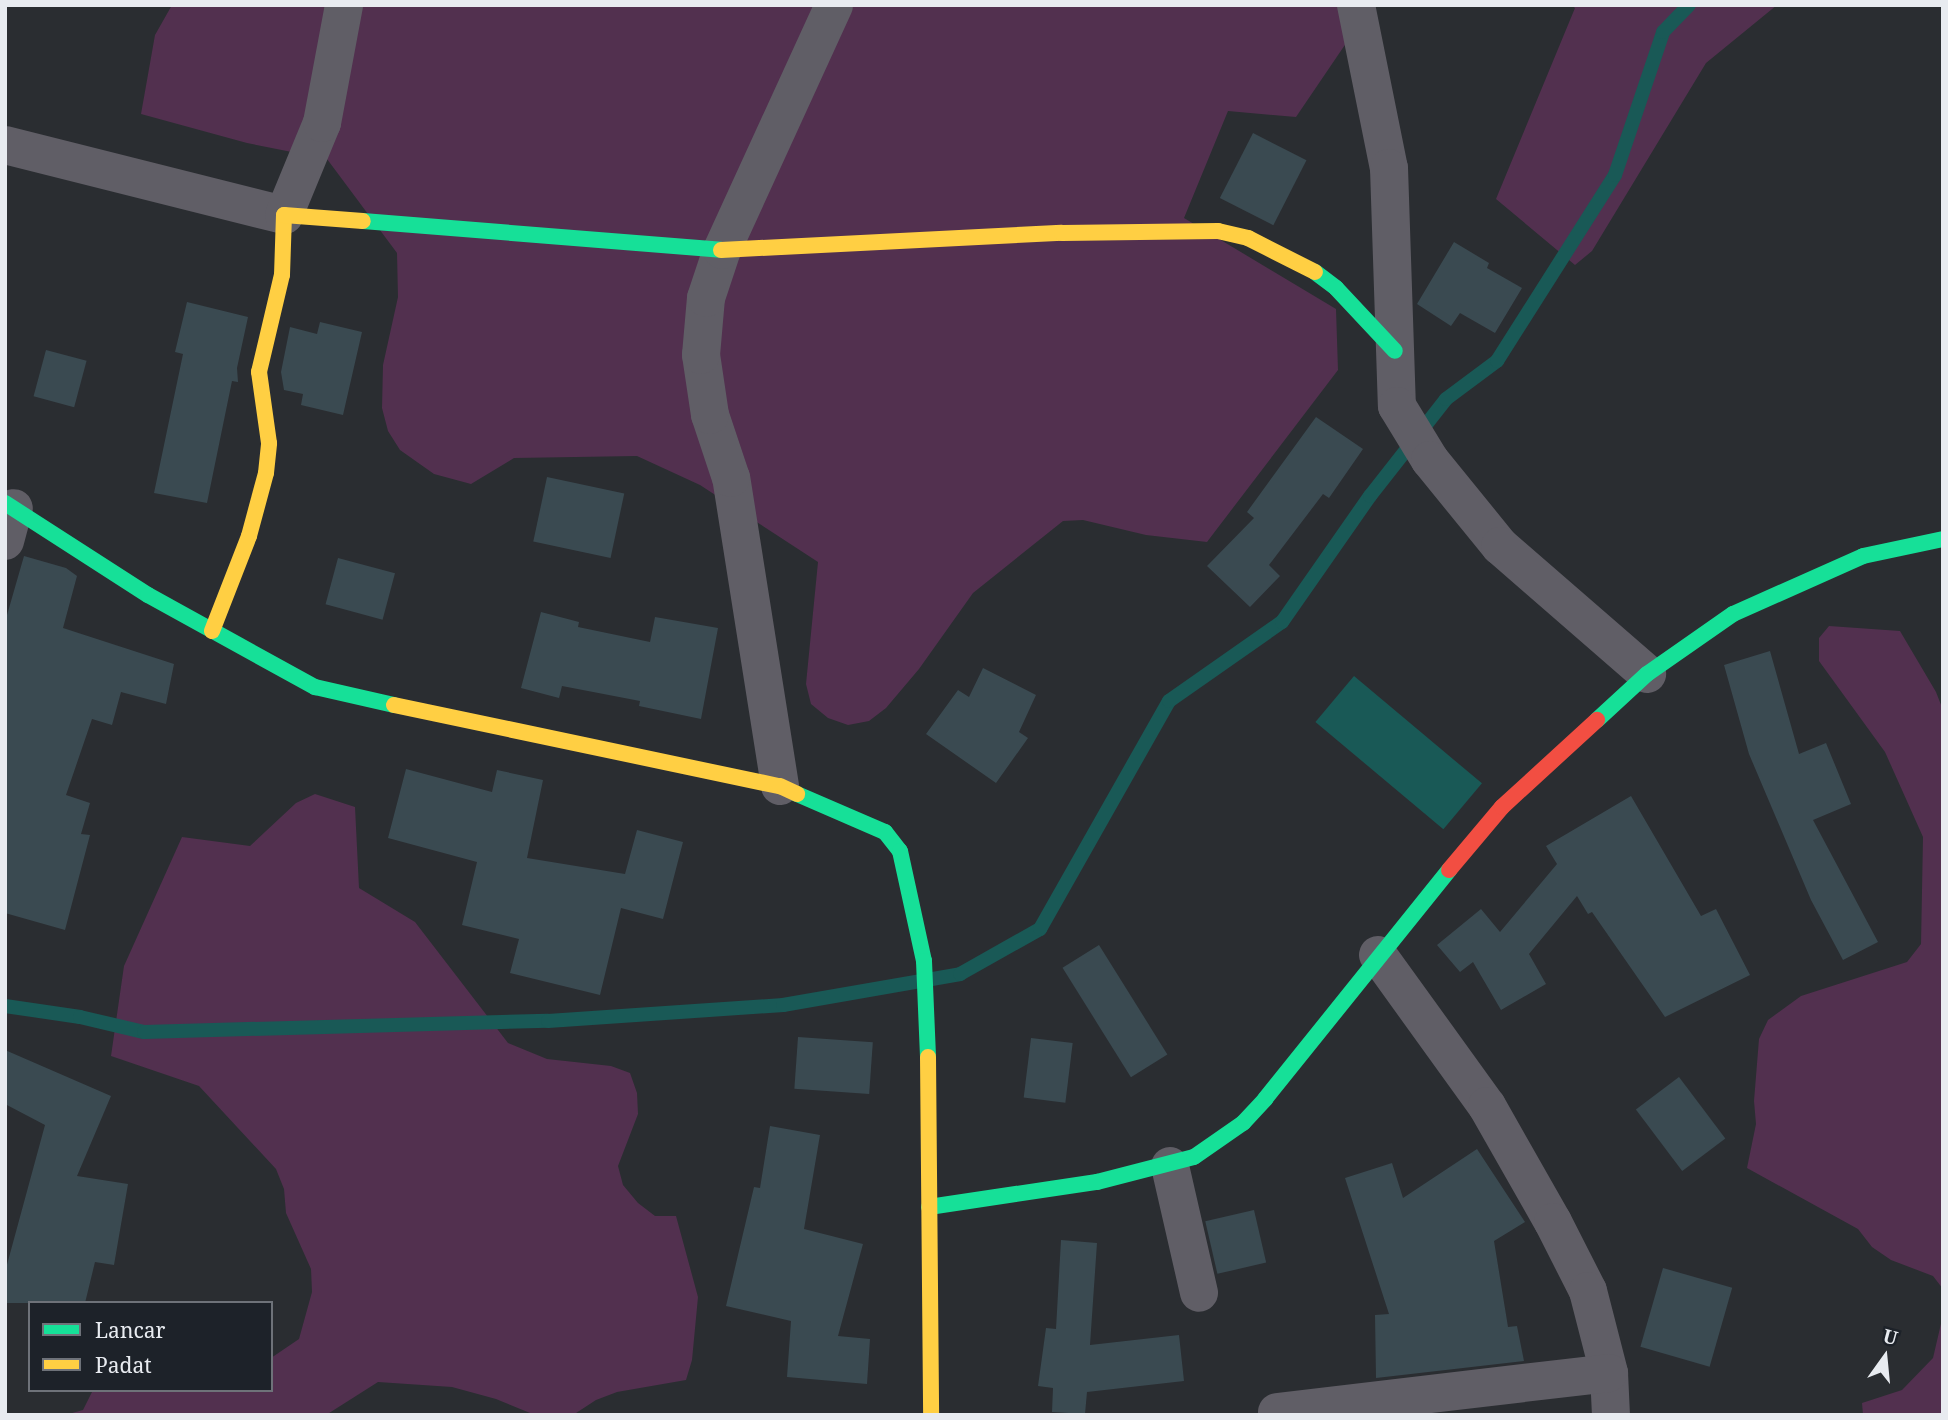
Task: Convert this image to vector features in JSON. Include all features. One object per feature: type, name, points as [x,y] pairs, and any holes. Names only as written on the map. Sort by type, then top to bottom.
[{"type":"street","points":[[212,631],[248,536],[266,473],[270,443],[259,372],[267,329],[282,275],[284,215],[322,123],[344,5]]},
{"type":"street","points":[[780,786],[731,478],[710,415],[701,355],[706,298],[722,250],[834,5]]},
{"type":"street","points":[[1356,5],[1390,168],[1396,406],[1430,460],[1500,547],[1647,674]]},
{"type":"street","points":[[5,145],[284,215],[722,250],[1062,233],[1217,231],[1248,238],[1306,265],[1336,288],[1395,351]]},
{"type":"street","points":[[8,517],[298,678],[348,696],[780,786],[885,832],[900,851],[924,961],[928,1006],[931,1415]]},
{"type":"street","points":[[929,1207],[1097,1182],[1170,1166],[1194,1157],[1243,1123],[1502,807],[1647,674],[1733,614],[1863,556],[1943,538]]},
{"type":"street","points":[[1378,955],[1487,1106],[1553,1222],[1588,1291],[1609,1373],[1611,1415]]},
{"type":"street","points":[[1170,1166],[1199,1293]]},
{"type":"street","points":[[1276,1412],[1609,1373]]},
{"type":"shaded area","points":[[172,5],[1372,5],[1296,117],[1228,111],[1184,218],[1336,309],[1338,370],[1207,542],[1146,535],[1083,520],[1063,521],[973,593],[919,669],[886,708],[869,721],[848,725],[828,718],[811,704],[806,684],[818,562],[700,485],[637,456],[514,458],[471,484],[434,474],[400,450],[388,431],[382,408],[383,365],[398,297],[397,253],[327,159],[247,143],[141,114],[155,35]]},
{"type":"shaded area","points":[[1572,5],[1777,5],[1706,63],[1592,251],[1575,265],[1496,199],[1575,8]]},
{"type":"shaded area","points":[[1829,626],[1900,631],[1936,692],[1943,710],[1943,1289],[1933,1276],[1891,1260],[1872,1247],[1858,1229],[1747,1168],[1756,1124],[1754,1101],[1759,1039],[1768,1020],[1801,996],[1907,962],[1921,944],[1923,837],[1885,752],[1819,661],[1819,638]]},
{"type":"shaded area","points":[[1354,676],[1482,783],[1443,829],[1315,722]]},
{"type":"shaded area","points":[[315,794],[355,807],[359,888],[415,922],[508,1043],[547,1059],[611,1066],[630,1073],[637,1093],[638,1114],[618,1166],[623,1185],[638,1203],[655,1216],[676,1216],[698,1297],[692,1360],[686,1380],[617,1392],[596,1400],[573,1415],[535,1415],[496,1399],[452,1387],[378,1382],[326,1415],[65,1415],[83,1410],[92,1392],[273,1392],[273,1357],[299,1339],[312,1292],[311,1269],[286,1213],[284,1189],[276,1169],[199,1086],[111,1056],[124,966],[182,837],[250,846],[296,803]]},
{"type":"shaded area","points":[[1943,1315],[1943,1415],[1863,1415],[1862,1403],[1902,1390],[1933,1358]]},
{"type":"building","points":[[1253,133],[1306,160],[1273,225],[1220,198]]},
{"type":"building","points":[[1454,242],[1489,263],[1487,268],[1522,288],[1495,333],[1460,313],[1451,326],[1417,304]]},
{"type":"building","points":[[187,302],[248,317],[237,368],[238,382],[232,381],[207,503],[154,493],[183,354],[175,352]]},
{"type":"building","points":[[320,322],[362,332],[343,415],[301,405],[303,394],[284,390],[281,372],[290,327],[317,334]]},
{"type":"building","points":[[46,350],[87,361],[74,407],[34,396]]},
{"type":"building","points":[[1316,417],[1363,449],[1329,498],[1323,494],[1269,565],[1280,576],[1250,607],[1207,566],[1254,518],[1247,512]]},
{"type":"building","points":[[547,477],[624,493],[611,558],[533,542]]},
{"type":"building","points":[[24,556],[66,568],[77,576],[63,628],[174,664],[166,704],[121,692],[112,725],[92,719],[66,795],[90,803],[81,834],[90,835],[65,930],[5,913],[5,622]]},
{"type":"building","points":[[338,558],[395,573],[383,620],[326,604]]},
{"type":"building","points":[[541,612],[579,622],[578,627],[650,642],[655,617],[718,628],[701,719],[639,706],[640,701],[562,686],[559,698],[521,688]]},
{"type":"building","points":[[1770,651],[1799,754],[1826,743],[1851,804],[1813,820],[1878,942],[1843,960],[1811,900],[1749,754],[1724,665]]},
{"type":"building","points":[[983,668],[1036,695],[1019,732],[1028,738],[996,783],[926,734],[958,690],[969,697]]},
{"type":"building","points":[[406,769],[492,792],[497,770],[543,780],[527,858],[625,874],[637,830],[683,842],[663,919],[621,908],[600,995],[510,973],[519,939],[462,925],[477,862],[388,838]]},
{"type":"building","points":[[1631,796],[1701,916],[1716,909],[1750,975],[1665,1017],[1592,912],[1588,914],[1577,896],[1529,954],[1546,984],[1501,1010],[1473,962],[1460,972],[1437,945],[1481,909],[1500,932],[1557,864],[1546,846]]},
{"type":"building","points":[[1099,945],[1167,1054],[1131,1077],[1063,968]]},
{"type":"building","points":[[798,1037],[873,1042],[869,1094],[794,1089]]},
{"type":"building","points":[[1031,1038],[1073,1043],[1065,1103],[1024,1098]]},
{"type":"building","points":[[5,1050],[111,1096],[77,1176],[128,1184],[114,1265],[95,1262],[85,1301],[5,1303],[5,1272],[45,1125],[5,1104]]},
{"type":"building","points":[[1679,1077],[1725,1138],[1682,1171],[1636,1109]]},
{"type":"building","points":[[770,1126],[820,1135],[804,1229],[863,1244],[838,1336],[870,1339],[867,1384],[787,1377],[791,1321],[726,1306],[754,1187],[760,1188]]},
{"type":"building","points":[[1477,1149],[1525,1222],[1494,1241],[1508,1327],[1517,1326],[1524,1361],[1376,1378],[1375,1315],[1389,1314],[1345,1178],[1392,1163],[1403,1198]]},
{"type":"building","points":[[1254,1210],[1266,1263],[1217,1274],[1205,1221]]},
{"type":"building","points":[[1061,1240],[1097,1243],[1090,1345],[1179,1335],[1184,1381],[1087,1392],[1085,1414],[1052,1412],[1053,1388],[1038,1386],[1046,1328],[1056,1329]]},
{"type":"building","points":[[1663,1268],[1732,1288],[1710,1367],[1640,1347]]},
{"type":"waterway","points":[[5,1006],[80,1017],[144,1032],[548,1021],[783,1005],[960,974],[1040,929],[1169,701],[1282,622],[1370,496],[1446,399],[1497,361],[1615,175],[1663,32],[1689,5]]},
{"type":"traffic: fast","points":[[363,221],[721,250]]},
{"type":"traffic: fast","points":[[1315,272],[1336,288],[1395,351]]},
{"type":"traffic: fast","points":[[5,503],[148,595],[315,687],[394,705]]},
{"type":"traffic: fast","points":[[1597,720],[1647,674],[1733,614],[1863,556],[1943,539]]},
{"type":"traffic: fast","points":[[797,794],[885,832],[900,851],[924,961],[928,1057]]},
{"type":"traffic: fast","points":[[929,1207],[1097,1182],[1194,1157],[1243,1123],[1265,1099],[1449,870]]},
{"type":"traffic: slow","points":[[212,631],[249,536],[266,473],[269,443],[259,372],[282,275],[284,215],[363,221]]},
{"type":"traffic: slow","points":[[721,250],[1062,233],[1218,231],[1248,238],[1315,272]]},
{"type":"traffic: slow","points":[[394,705],[780,786],[797,794]]},
{"type":"traffic: slow","points":[[928,1057],[931,1415]]},
{"type":"traffic: jam","points":[[1449,870],[1502,807],[1597,720]]}]
